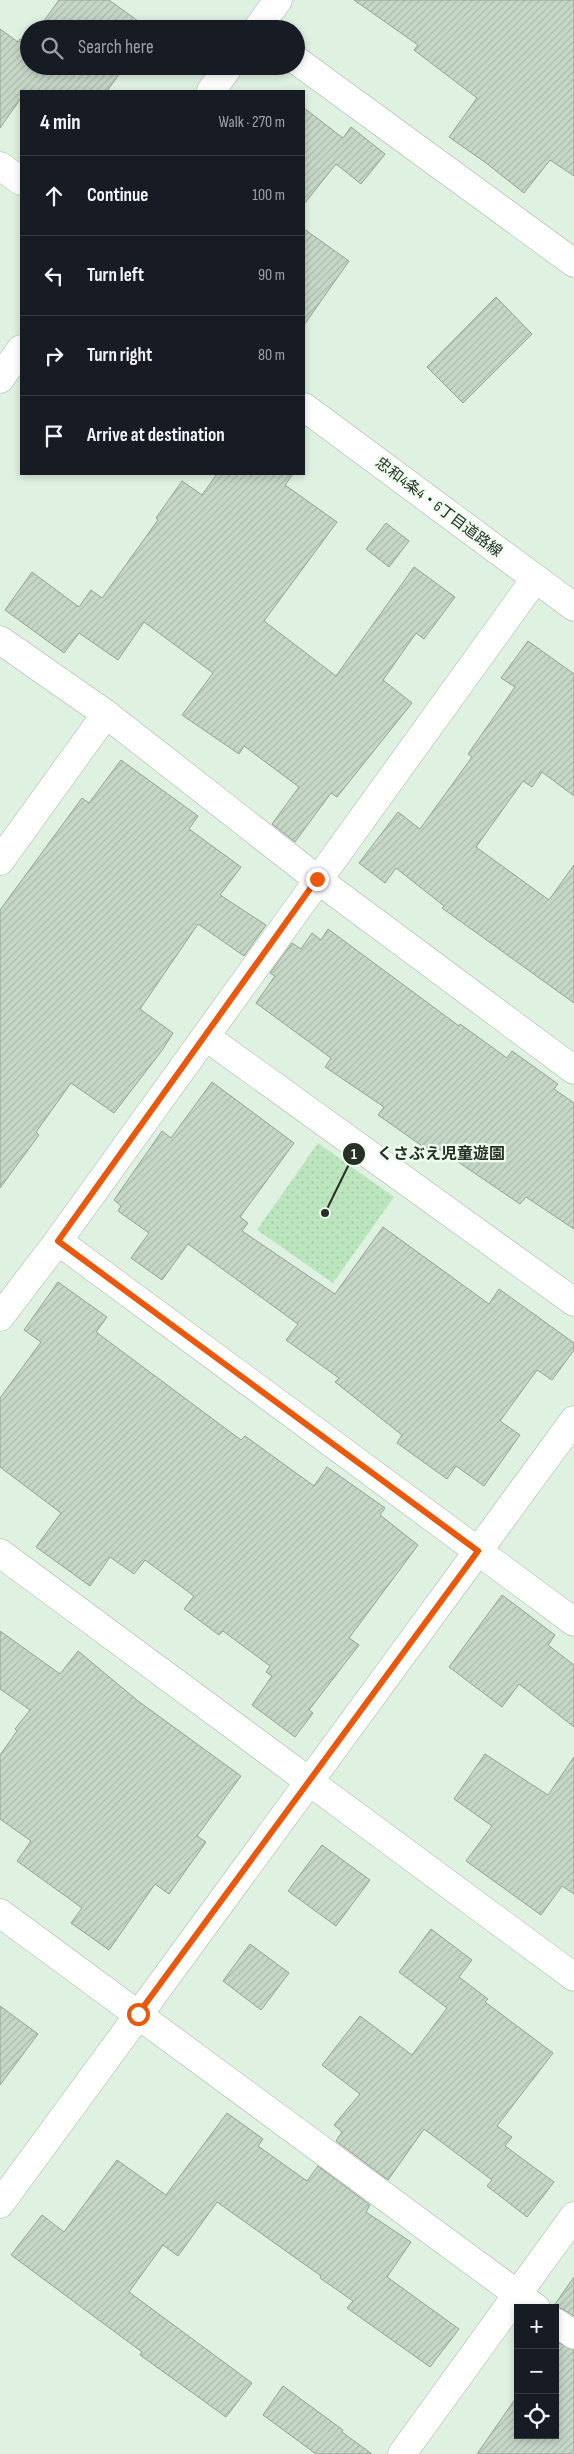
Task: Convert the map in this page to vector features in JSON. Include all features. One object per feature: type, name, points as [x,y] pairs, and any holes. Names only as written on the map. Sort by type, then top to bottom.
[{"type":"street","points":[[264,20],[278,0]]},
{"type":"street","points":[[305,67],[574,263]]},
{"type":"street","points":[[212,90],[223,75]]},
{"type":"street","points":[[0,166],[20,180]]},
{"type":"street","points":[[0,379],[20,350]]},
{"type":"street","name":"忠和4条4・6丁目道路線","points":[[305,408],[574,607]]},
{"type":"street","points":[[0,1317],[58,1241],[206,1037],[317,879],[535,579]]},
{"type":"street","points":[[0,640],[106,714],[317,879],[574,1070]]},
{"type":"street","points":[[0,861],[106,714]]},
{"type":"street","points":[[206,1037],[574,1302]]},
{"type":"street","points":[[58,1241],[574,1622]]},
{"type":"street","points":[[0,2204],[574,1420]]},
{"type":"street","points":[[0,1553],[574,1977]]},
{"type":"street","points":[[0,1913],[527,2301]]},
{"type":"street","points":[[402,2454],[527,2301],[574,2216]]},
{"type":"street","points":[[559,2325],[574,2335]]},
{"type":"green space","points":[[318,1143],[394,1197],[333,1283],[257,1230]]},
{"type":"building","points":[[59,0],[109,0],[137,20],[45,20]]},
{"type":"building","points":[[354,0],[574,0],[574,176],[550,160],[524,193],[449,137],[477,98],[414,50],[418,45]]},
{"type":"building","points":[[0,29],[18,42],[20,39],[20,75],[119,75],[108,90],[20,90],[20,99],[0,128]]},
{"type":"building","points":[[305,109],[343,138],[351,127],[385,154],[361,184],[336,164],[305,203]]},
{"type":"building","points":[[305,230],[349,261],[305,324]]},
{"type":"building","points":[[496,297],[532,334],[463,403],[427,367]]},
{"type":"building","points":[[216,475],[292,475],[285,485],[337,522],[264,621],[336,676],[414,567],[455,597],[424,639],[416,633],[383,680],[412,703],[337,797],[331,793],[295,842],[272,824],[299,787],[244,746],[239,754],[182,715],[213,673],[144,622],[118,660],[79,633],[64,653],[5,610],[32,572],[79,607],[91,590],[102,598],[158,520],[156,518],[182,481],[202,495]]},
{"type":"building","points":[[386,523],[409,541],[389,567],[366,549]]},
{"type":"building","points":[[528,641],[574,674],[574,796],[542,772],[532,787],[523,781],[476,847],[549,900],[574,865],[574,1003],[442,908],[444,906],[396,868],[385,883],[359,863],[398,812],[420,829],[472,757],[468,754],[515,687],[501,678]]},
{"type":"building","points":[[121,760],[198,816],[189,829],[241,867],[220,895],[266,925],[244,956],[198,924],[140,1009],[173,1033],[163,1049],[114,1113],[71,1083],[36,1132],[39,1135],[0,1188],[0,910],[82,798],[89,803]]},
{"type":"building","points":[[328,929],[459,1026],[460,1024],[507,1058],[512,1051],[558,1084],[554,1089],[574,1103],[574,1229],[526,1197],[520,1204],[439,1149],[435,1155],[378,1115],[384,1107],[325,1067],[331,1058],[256,1003],[275,976],[270,973],[292,943],[301,949],[312,933],[321,940]]},
{"type":"building","points":[[212,1082],[294,1143],[240,1217],[248,1223],[242,1231],[335,1294],[383,1227],[489,1304],[499,1289],[574,1343],[574,1350],[552,1380],[537,1370],[500,1421],[520,1435],[484,1486],[456,1466],[447,1479],[397,1443],[402,1435],[335,1382],[339,1378],[286,1340],[298,1324],[188,1244],[162,1280],[131,1258],[149,1233],[118,1211],[121,1206],[114,1200],[162,1131],[171,1138]]},
{"type":"building","points":[[58,1282],[107,1317],[96,1332],[241,1440],[245,1436],[314,1486],[327,1467],[385,1508],[380,1515],[418,1545],[349,1638],[359,1645],[309,1710],[313,1713],[295,1737],[252,1705],[272,1676],[266,1672],[270,1666],[223,1631],[219,1635],[184,1609],[194,1596],[145,1560],[134,1574],[110,1557],[90,1586],[36,1547],[61,1513],[0,1467],[0,1398],[41,1342],[24,1330]]},
{"type":"building","points":[[502,1595],[555,1635],[548,1645],[574,1665],[574,1727],[519,1684],[502,1707],[449,1667]]},
{"type":"building","points":[[0,1631],[60,1674],[78,1651],[138,1701],[241,1776],[197,1836],[206,1842],[169,1894],[155,1884],[109,1950],[71,1923],[82,1908],[17,1861],[31,1841],[0,1819],[0,1755],[17,1731],[15,1729],[30,1710],[0,1689]]},
{"type":"building","points":[[485,1754],[548,1795],[574,1757],[574,1894],[562,1886],[541,1915],[466,1861],[492,1826],[454,1799]]},
{"type":"building","points":[[322,1845],[370,1880],[336,1926],[288,1891]]},
{"type":"building","points":[[431,1929],[472,1960],[459,1977],[488,1999],[485,2002],[553,2053],[497,2126],[512,2137],[505,2146],[554,2182],[527,2217],[487,2186],[492,2180],[424,2129],[388,2180],[336,2141],[342,2132],[334,2125],[360,2094],[322,2065],[360,2016],[412,2055],[447,2008],[399,1972]]},
{"type":"building","points":[[250,1944],[289,1973],[261,2010],[223,1981]]},
{"type":"building","points":[[0,2006],[38,2034],[0,2085]]},
{"type":"building","points":[[227,2113],[263,2139],[258,2146],[307,2181],[318,2166],[370,2205],[366,2212],[411,2242],[387,2277],[459,2329],[430,2367],[347,2308],[353,2301],[320,2278],[321,2276],[217,2202],[178,2256],[163,2245],[129,2292],[252,2383],[226,2417],[140,2355],[142,2352],[11,2255],[42,2215],[64,2232],[117,2160],[166,2195]]},
{"type":"building","points":[[574,2277],[574,2316],[559,2308],[559,2304],[555,2304]]},
{"type":"building","points":[[559,2343],[574,2350],[574,2454],[477,2454],[514,2401],[514,2439],[559,2439]]},
{"type":"building","points":[[283,2386],[372,2454],[316,2454],[263,2415]]},
{"type":"place","name":"くさぶえ児童遊園","points":[[325,1213]]},
{"type":"route","points":[[138,2014],[478,1551],[58,1241],[206,1037],[317,879]]}]
